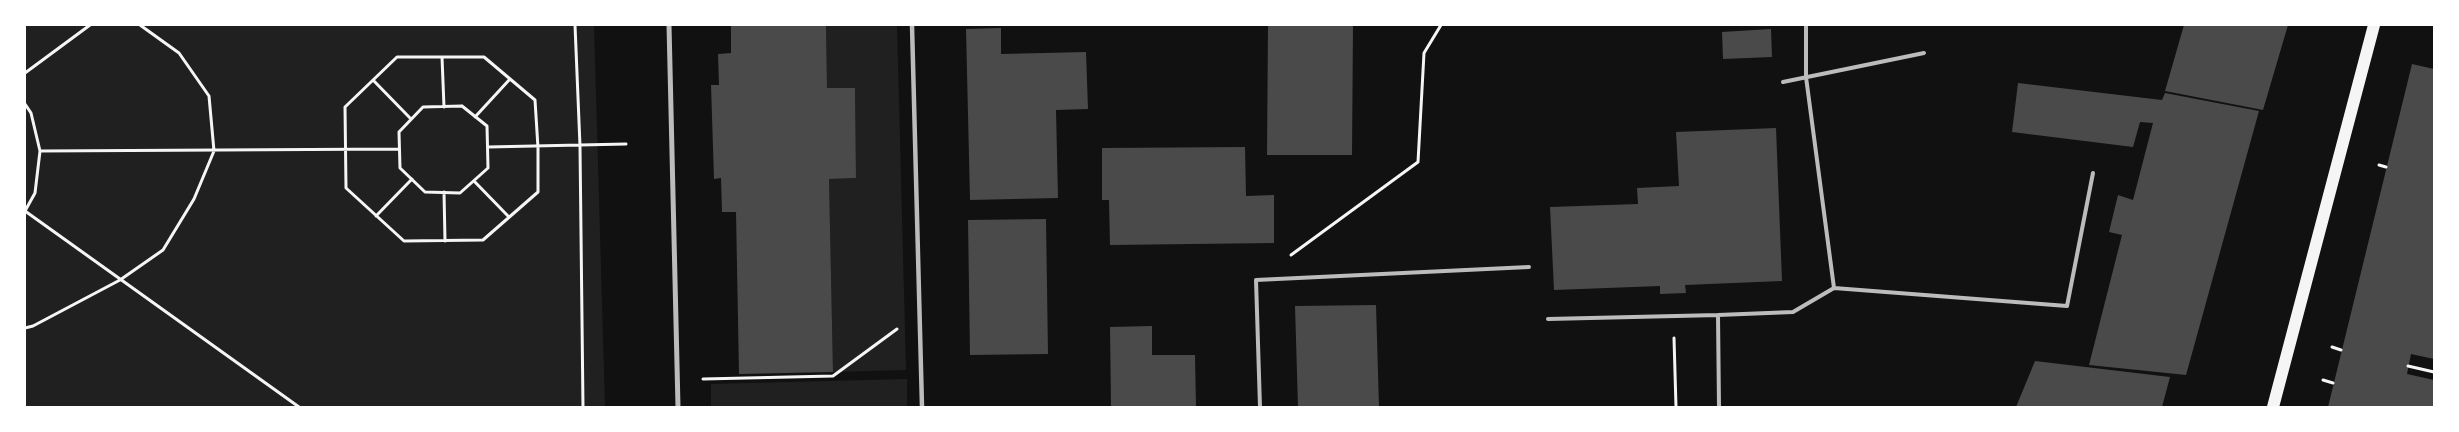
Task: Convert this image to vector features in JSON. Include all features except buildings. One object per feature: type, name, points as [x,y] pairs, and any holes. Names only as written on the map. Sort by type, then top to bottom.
[{"type":"main road","points":[[2273,407],[2374,25]]},
{"type":"street","points":[[669,25],[678,407]]},
{"type":"street","points":[[912,25],[922,407]]},
{"type":"lane","points":[[1806,25],[1806,77],[1834,288]]},
{"type":"lane","points":[[1783,82],[1924,53]]},
{"type":"lane","points":[[1548,319],[1674,317],[1793,312],[1834,288],[2067,306],[2093,174]]},
{"type":"lane","points":[[1260,407],[1256,280],[1529,267]]},
{"type":"lane","points":[[1718,315],[1719,407]]},
{"type":"path","points":[[25,73],[90,25]]},
{"type":"path","points":[[25,328],[33,326],[120,280],[163,250],[194,199],[214,151],[209,96],[179,53],[140,25]]},
{"type":"path","points":[[576,25],[580,146],[583,407]]},
{"type":"path","points":[[1256,280],[1418,162],[1424,53],[1441,25]]},
{"type":"path","points":[[397,57],[484,57],[510,79],[535,100],[538,192],[508,216],[483,240],[404,241],[346,188],[346,107],[397,57]]},
{"type":"path","points":[[442,57],[444,107]]},
{"type":"path","points":[[475,117],[510,79]]},
{"type":"path","points":[[373,80],[411,119]]},
{"type":"path","points":[[25,104],[31,113],[40,151],[35,194],[25,212],[299,407]]},
{"type":"path","points":[[462,106],[487,126],[488,168],[460,193],[425,192],[400,168],[399,132],[424,107],[444,107],[462,106]]},
{"type":"path","points":[[488,147],[538,148],[626,144]]},
{"type":"path","points":[[40,151],[399,149]]},
{"type":"path","points":[[2379,165],[2386,167]]},
{"type":"path","points":[[376,216],[412,179]]},
{"type":"path","points":[[474,180],[508,216]]},
{"type":"path","points":[[444,192],[445,241]]},
{"type":"path","points":[[703,379],[833,376],[919,312]]},
{"type":"path","points":[[1674,317],[1676,407]]},
{"type":"path","points":[[2332,347],[2341,350]]},
{"type":"path","points":[[2408,366],[2434,372]]},
{"type":"path","points":[[2323,380],[2333,383]]},
{"type":"shaded area","points":[[25,25],[594,25],[605,407],[25,407]]},
{"type":"shaded area","points":[[826,25],[897,25],[906,370],[833,372],[829,179],[856,178],[855,88],[827,88]]},
{"type":"shaded area","points":[[907,379],[907,407],[711,407],[711,384]]}]
